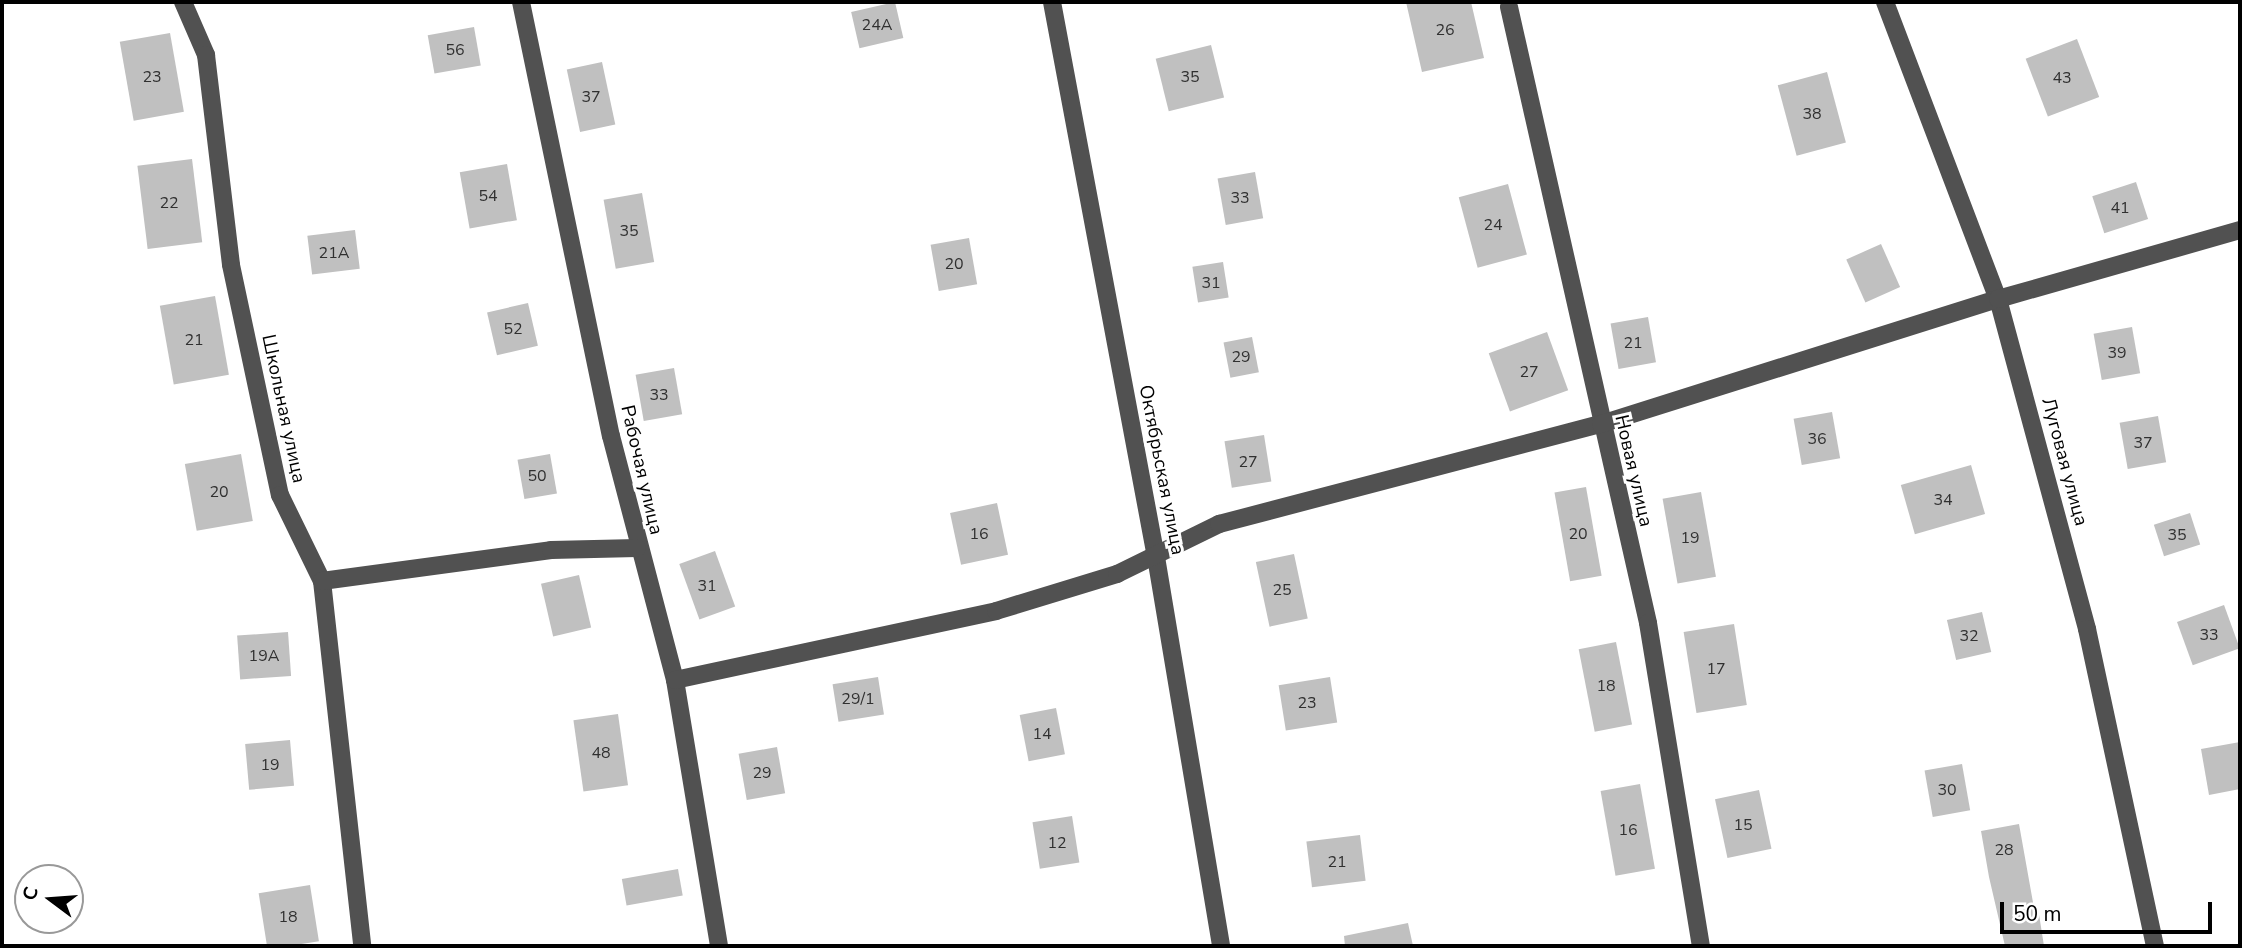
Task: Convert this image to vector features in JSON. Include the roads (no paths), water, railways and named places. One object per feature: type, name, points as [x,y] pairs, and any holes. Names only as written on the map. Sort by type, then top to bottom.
[{"type":"street","name":"Школьная улица","points":[[183,2],[206,55],[231,265],[280,495],[322,581],[362,946]]},
{"type":"street","name":"Рабочая улица","points":[[521,2],[637,548],[675,680],[719,946]]},
{"type":"street","name":"Октябрьская улица","points":[[1052,2],[1156,557],[1221,946]]},
{"type":"street","name":"Луговая улица","points":[[1885,2],[1998,299],[2087,629],[2155,946]]},
{"type":"street","name":"Новая улица","points":[[1509,8],[1648,624],[1701,946]]},
{"type":"street","points":[[675,680],[996,611],[1117,574],[1219,524],[1601,424],[1998,299],[2240,230]]},
{"type":"street","points":[[322,581],[551,550],[637,548]]}]
